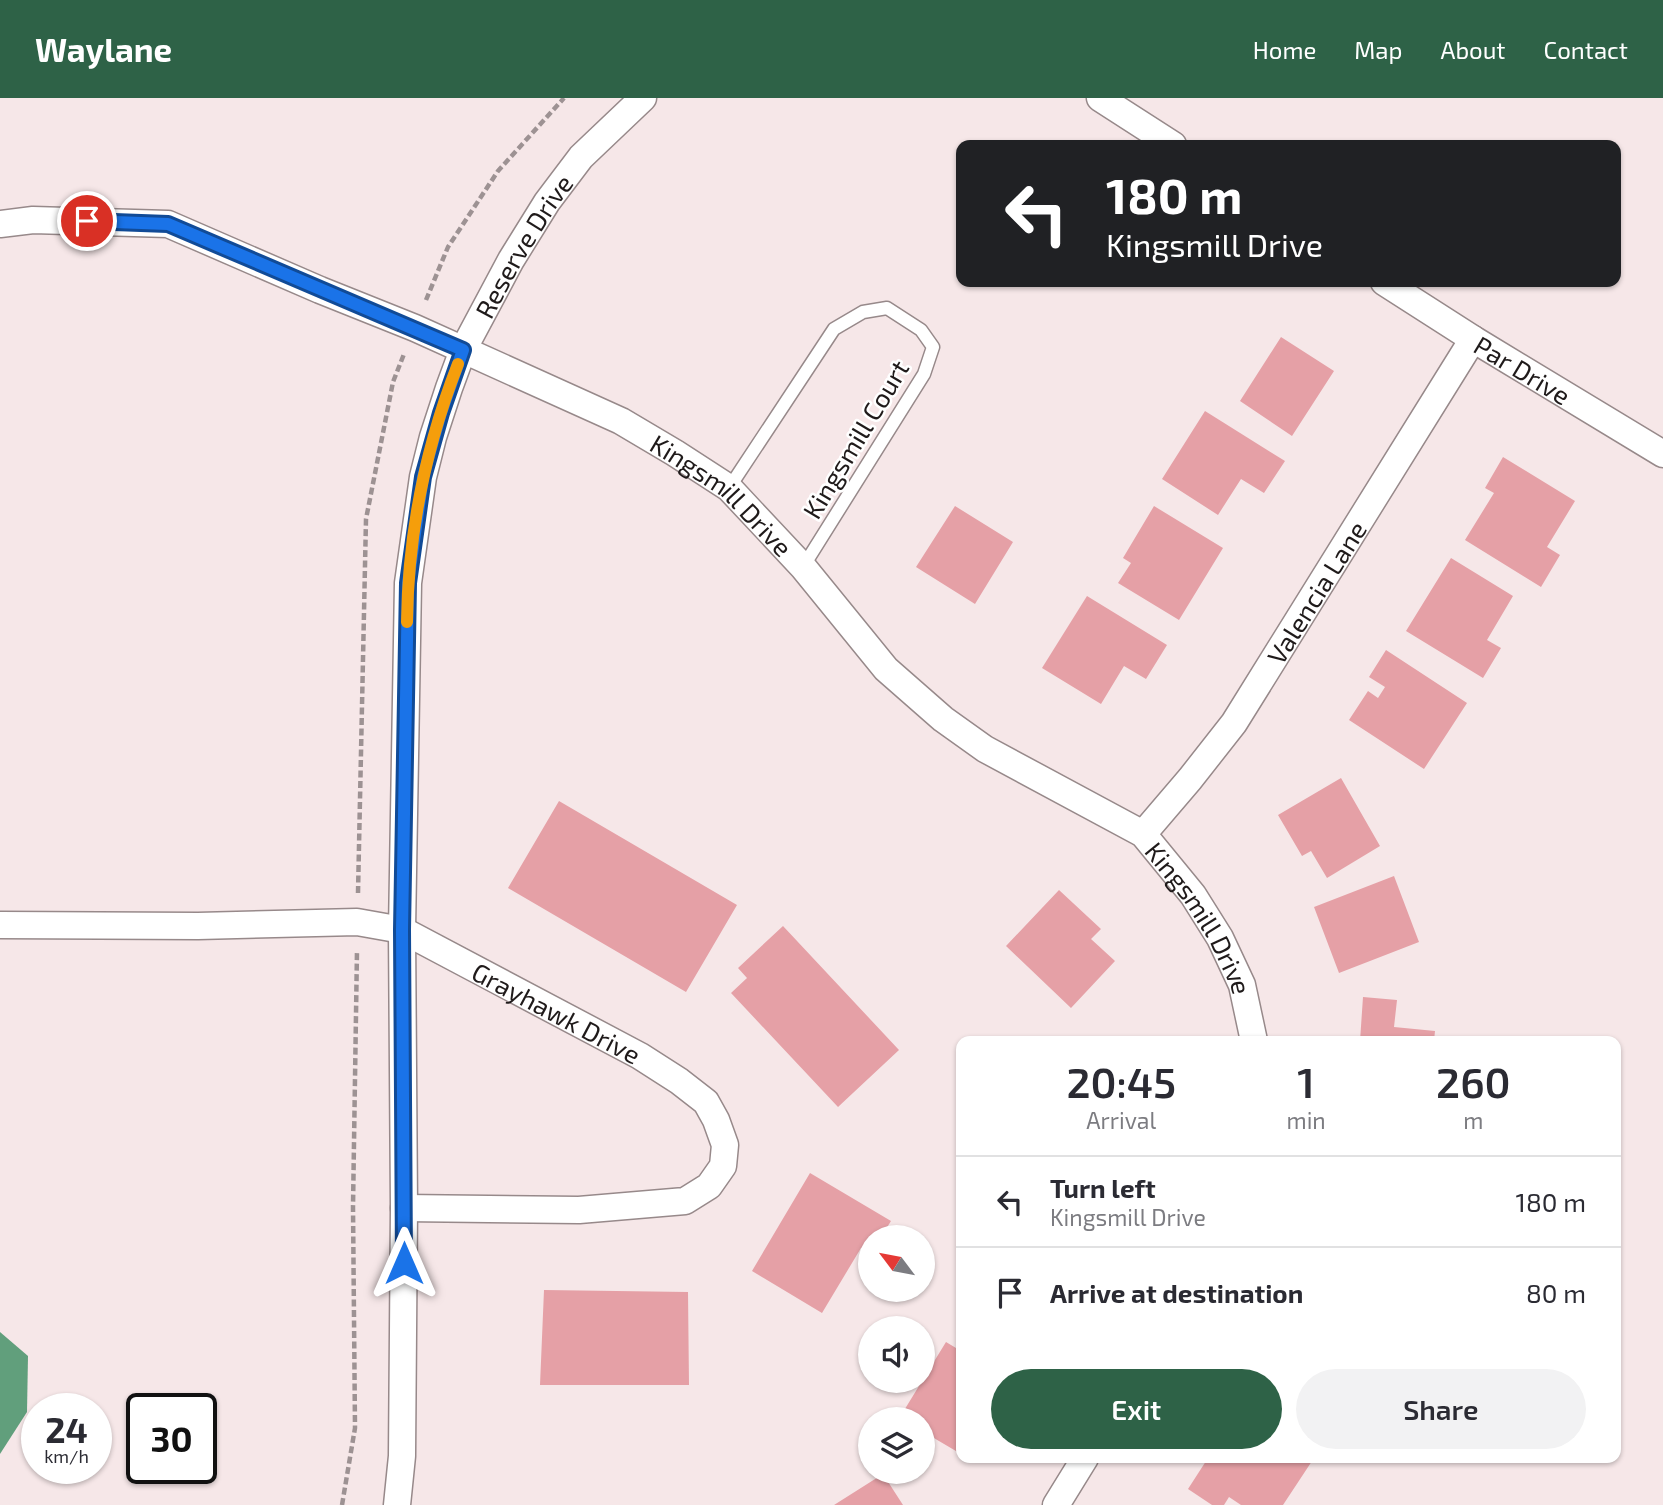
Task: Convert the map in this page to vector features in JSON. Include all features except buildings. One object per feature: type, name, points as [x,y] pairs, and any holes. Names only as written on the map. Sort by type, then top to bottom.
[{"type":"street","name":"Reserve Drive","points":[[397,1505],[402,1456],[402,930],[408,583],[423,477],[463,350],[511,260],[547,202],[581,158],[643,98]]},
{"type":"street","points":[[1100,98],[1165,140]]},
{"type":"street","name":"Kingsmill Drive","points":[[0,224],[33,220],[168,224],[621,421],[676,453],[729,488],[803,567],[886,669],[943,719],[985,749],[1143,834],[1193,895],[1220,938],[1242,985],[1253,1036]]},
{"type":"street","name":"Par Drive","points":[[1392,287],[1663,454]]},
{"type":"street","name":"Valencia Lane","points":[[1143,834],[1234,723],[1473,339]]},
{"type":"street","name":"Grayhawk Drive","points":[[0,925],[198,926],[357,922],[402,930],[640,1056],[679,1081],[706,1102],[725,1144],[723,1166],[709,1186],[685,1201],[579,1210],[404,1208]]},
{"type":"street","points":[[1056,1505],[1082,1463]]},
{"type":"lane","name":"Kingsmill Court","points":[[729,488],[834,329],[863,312],[887,308],[921,330],[933,347],[924,374],[803,567]]},
{"type":"shaded area","points":[[0,1332],[28,1356],[27,1393],[21,1393],[21,1421],[0,1454]]},
{"type":"slow traffic","points":[[407,622],[408,583],[423,477],[433,437],[458,364]]},
{"type":"route","points":[[87,221],[168,224],[463,350],[433,437],[423,477],[408,583],[402,930],[404,1263]]}]
